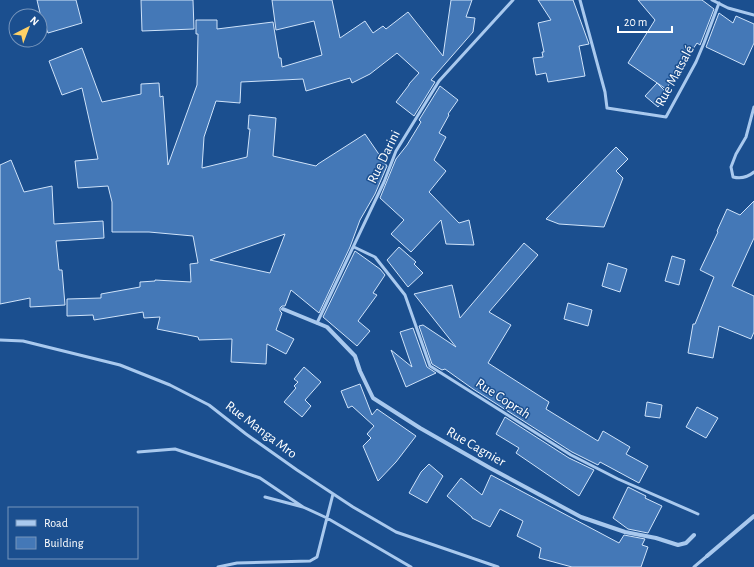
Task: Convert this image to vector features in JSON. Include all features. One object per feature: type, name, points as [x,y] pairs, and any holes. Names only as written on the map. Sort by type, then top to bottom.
[{"type":"street","name":"Rue Cagnier","points":[[283,309],[327,327],[355,356],[373,398],[420,428],[490,468],[581,517],[625,532],[656,538],[678,545],[686,543],[694,535]]},
{"type":"street","points":[[707,556],[754,516]]},
{"type":"lane","name":"Rue Darini","points":[[317,323],[384,182],[396,151],[439,81],[513,0]]},
{"type":"lane","name":"Rue Matsalé","points":[[580,0],[605,92],[607,108],[666,117],[696,62],[719,3]]},
{"type":"lane","points":[[712,0],[728,8],[754,15]]},
{"type":"lane","points":[[754,107],[746,137],[736,154],[731,167],[733,177],[740,179],[754,172]]},
{"type":"lane","name":"Rue Coprah","points":[[354,247],[375,256],[405,295],[430,366],[571,456],[618,479],[698,514]]},
{"type":"lane","name":"Rue Manga Mro","points":[[0,340],[23,341],[120,365],[170,385],[209,405],[258,443],[333,494],[396,532],[498,567]]},
{"type":"lane","points":[[138,452],[175,449],[260,478],[303,507],[327,518],[411,567]]},
{"type":"lane","points":[[218,567],[237,563],[310,561],[317,557],[333,494]]},
{"type":"lane","points":[[265,497],[303,507]]},
{"type":"lane","points":[[694,567],[707,556]]},
{"type":"building","points":[[37,0],[76,0],[82,23],[48,33],[48,8],[39,8]]},
{"type":"building","points":[[141,0],[193,0],[194,29],[142,31]]},
{"type":"building","points":[[272,0],[332,0],[340,38],[365,21],[373,33],[383,26],[386,29],[408,12],[443,56],[451,0],[472,0],[466,17],[475,18],[473,32],[431,80],[435,82],[414,116],[396,102],[419,73],[397,53],[370,74],[352,83],[350,78],[306,91],[303,79],[241,82],[240,103],[216,101],[204,137],[202,168],[247,157],[250,129],[248,129],[249,115],[276,118],[273,156],[316,166],[365,134],[387,166],[375,194],[360,220],[350,247],[319,313],[291,290],[285,306],[280,308],[282,313],[276,330],[294,339],[286,354],[267,344],[266,364],[231,362],[232,339],[199,340],[198,337],[157,329],[160,317],[144,318],[143,312],[94,320],[93,315],[67,316],[67,299],[101,298],[101,294],[140,287],[140,282],[155,280],[191,282],[190,264],[198,263],[193,236],[149,232],[112,232],[112,202],[108,186],[78,188],[75,161],[98,159],[82,88],[62,95],[49,61],[82,48],[102,102],[141,94],[141,84],[159,83],[160,97],[163,96],[168,165],[197,85],[198,34],[196,34],[196,20],[217,20],[217,29],[273,22],[282,67],[322,55],[314,21],[276,30]],"holes":[[[285,234],[270,273],[210,260]]]},
{"type":"building","points":[[538,0],[573,0],[589,44],[579,46],[585,76],[548,82],[546,73],[536,75],[533,58],[543,57],[542,52],[544,52],[538,23],[551,20]]},
{"type":"building","points":[[638,0],[702,0],[714,9],[700,45],[697,43],[666,89],[628,63],[655,20]]},
{"type":"building","points":[[719,13],[733,23],[736,16],[754,24],[754,43],[744,65],[706,47]]},
{"type":"building","points":[[657,83],[669,95],[658,107],[645,96]]},
{"type":"building","points":[[440,86],[458,100],[448,114],[449,115],[439,133],[446,137],[434,160],[446,171],[429,192],[459,223],[469,220],[474,245],[446,244],[441,220],[411,252],[391,234],[404,220],[380,198],[396,159],[407,145],[421,122],[419,120]]},
{"type":"building","points":[[616,147],[628,159],[616,171],[623,178],[604,227],[559,224],[546,219]]},
{"type":"building","points":[[11,160],[24,192],[52,186],[54,224],[103,221],[104,238],[56,241],[59,270],[62,270],[65,305],[30,307],[30,298],[0,304],[0,165]]},
{"type":"building","points":[[754,201],[754,238],[732,286],[754,296],[754,332],[751,339],[719,326],[713,358],[688,353],[693,324],[695,324],[714,277],[700,270],[727,209],[740,215]]},
{"type":"building","points":[[524,243],[538,255],[489,312],[511,325],[488,363],[549,402],[546,409],[598,441],[603,431],[630,447],[626,454],[648,466],[639,483],[600,462],[598,465],[572,452],[473,389],[445,369],[442,370],[432,364],[419,326],[423,325],[456,347],[414,294],[452,285],[460,318]]},
{"type":"building","points":[[399,247],[416,262],[414,264],[423,273],[408,287],[387,260]]},
{"type":"building","points":[[355,251],[380,269],[385,275],[373,293],[377,295],[358,321],[370,331],[357,346],[323,317]]},
{"type":"building","points":[[672,256],[685,260],[679,285],[665,281]]},
{"type":"building","points":[[608,263],[627,269],[620,292],[602,286]]},
{"type":"building","points":[[568,303],[592,310],[588,326],[564,319]]},
{"type":"building","points":[[413,328],[427,367],[436,373],[406,387],[391,350],[412,367],[400,332]]},
{"type":"building","points":[[304,367],[321,382],[305,400],[311,406],[302,417],[284,402],[296,388],[294,386],[298,382],[294,379]]},
{"type":"building","points":[[360,384],[372,415],[377,409],[416,436],[396,462],[378,481],[363,446],[371,438],[367,434],[374,426],[352,406],[348,408],[341,391]]},
{"type":"building","points":[[647,402],[662,405],[660,418],[645,416]]},
{"type":"building","points":[[697,407],[718,418],[706,438],[686,427]]},
{"type":"building","points":[[505,417],[569,458],[594,470],[579,496],[516,453],[519,448],[496,434]]},
{"type":"building","points":[[429,464],[443,476],[427,503],[409,493],[421,472]]},
{"type":"building","points":[[491,475],[619,543],[624,535],[645,539],[642,545],[648,547],[641,567],[572,567],[539,558],[541,548],[517,536],[523,521],[500,509],[490,527],[472,518],[447,496],[461,478],[482,495]]},
{"type":"building","points":[[628,487],[646,496],[645,498],[662,506],[648,533],[628,529],[613,518]]}]
